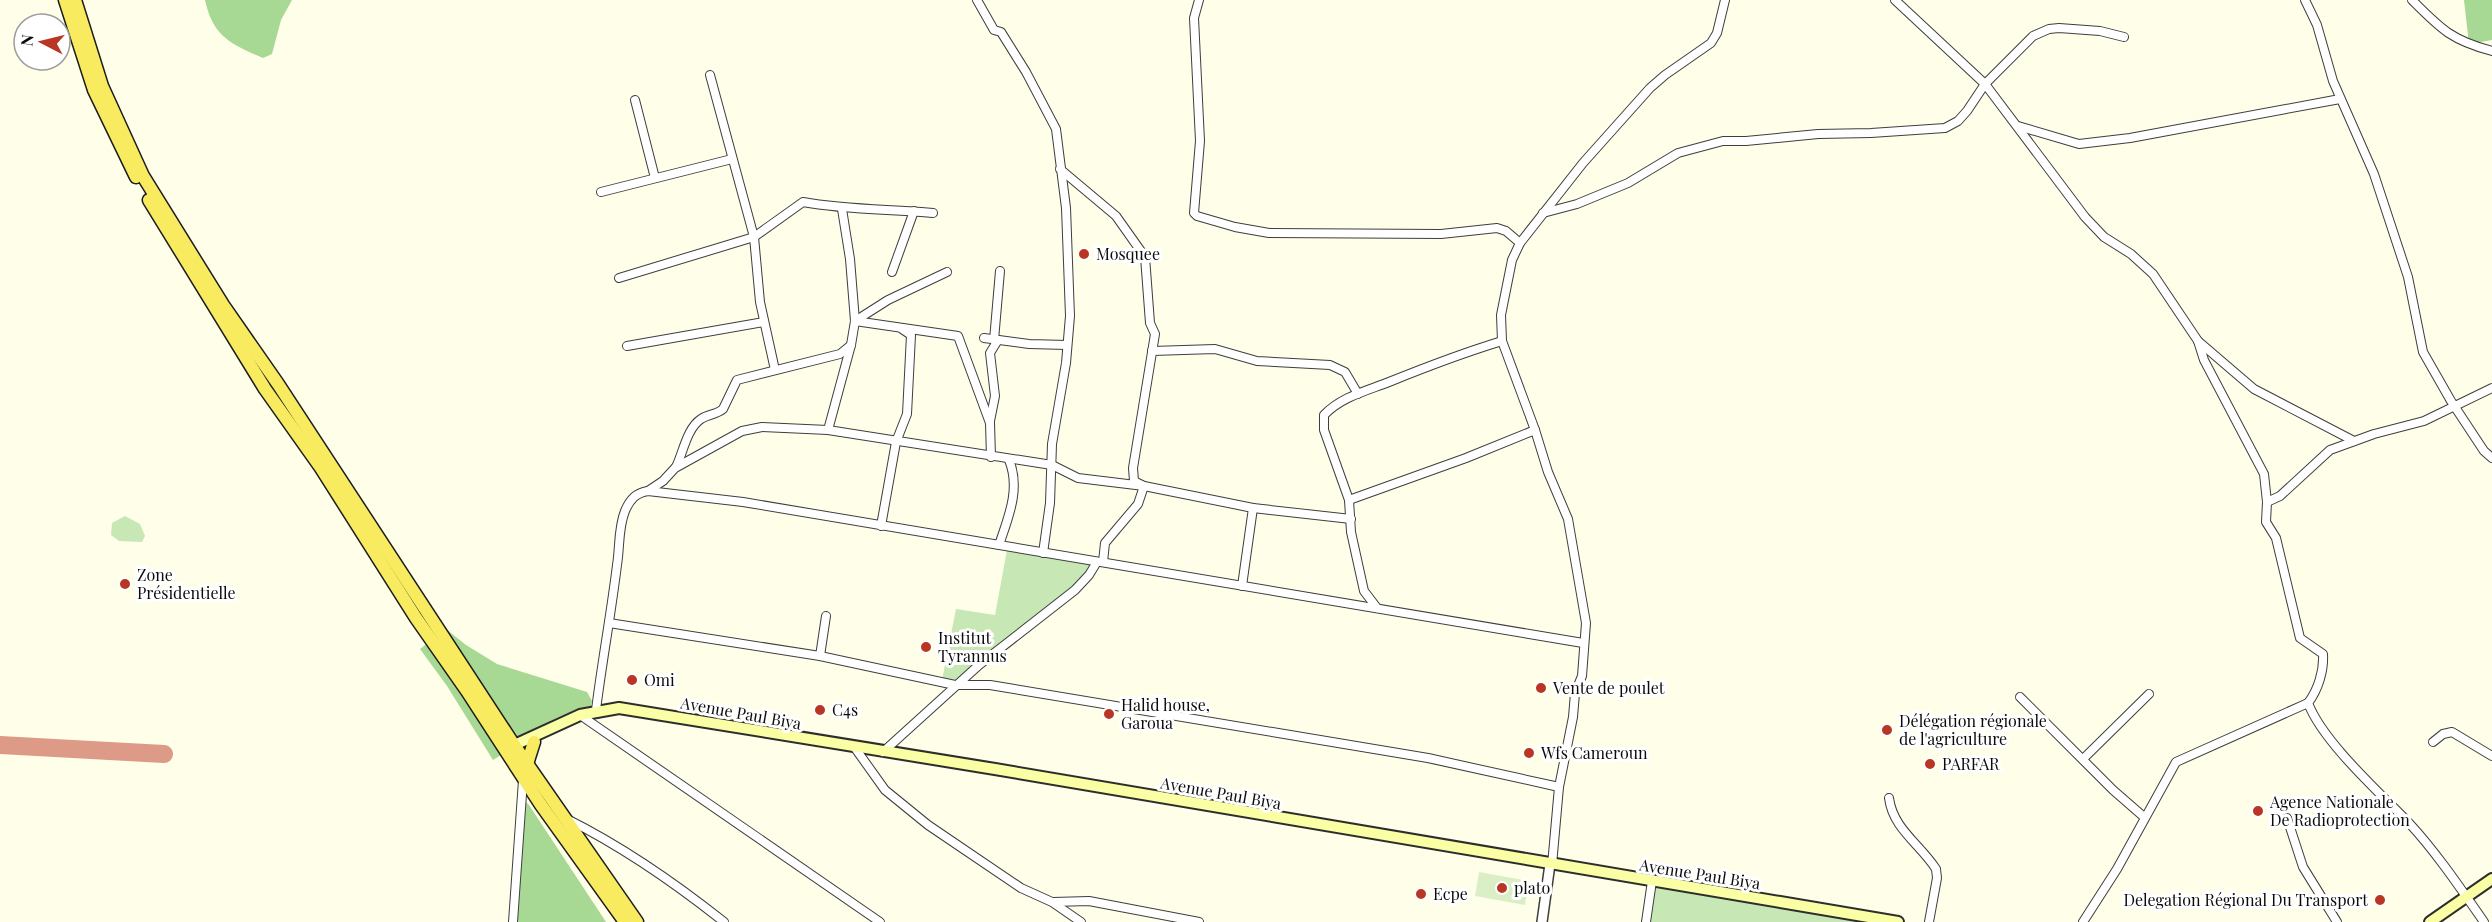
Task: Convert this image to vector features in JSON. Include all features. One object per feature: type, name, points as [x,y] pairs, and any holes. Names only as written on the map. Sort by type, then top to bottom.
[{"type":"main road","points":[[65,0],[94,90],[127,161],[171,239],[265,389],[321,468],[416,618],[512,751],[527,764],[637,922]]},
{"type":"main road","points":[[75,0],[102,86],[143,176],[223,305],[278,384],[512,751],[523,778],[625,922]]},
{"type":"main road","name":"Avenue Paul Biya","points":[[512,751],[580,715],[596,710],[619,708],[1898,922]]},
{"type":"main road","points":[[527,764],[538,737]]},
{"type":"main road","points":[[2430,922],[2492,879]]},
{"type":"street","points":[[976,0],[994,30],[1000,32],[1026,72],[1056,129],[1066,208],[1070,316],[1059,414],[1053,444],[1050,503],[1043,553]]},
{"type":"street","points":[[1199,0],[1194,18],[1200,141],[1194,213],[1197,216],[1235,228],[1269,233],[1441,234],[1497,228],[1506,231],[1520,243]]},
{"type":"street","points":[[1542,922],[1559,787],[1573,717],[1575,693],[1582,676],[1586,623],[1568,519],[1548,472],[1502,342],[1501,315],[1512,260],[1520,243],[1583,163],[1650,88],[1711,43],[1717,33],[1725,0]]},
{"type":"street","points":[[1894,0],[1985,84],[2085,217],[2104,237],[2131,254],[2153,274],[2198,341],[2254,389],[2354,441]]},
{"type":"street","points":[[2305,0],[2317,25],[2340,99],[2374,174],[2408,277],[2423,352],[2482,448],[2492,458]]},
{"type":"street","points":[[2412,0],[2449,35],[2467,44],[2492,51]]},
{"type":"street","points":[[1543,213],[1577,204],[1628,183],[1678,153],[1723,141],[1945,128],[1958,121],[1985,84],[2033,36],[2049,29],[2074,28],[2124,37]]},
{"type":"street","points":[[710,75],[754,237],[764,322],[775,370]]},
{"type":"street","points":[[2018,126],[2079,144],[2130,138],[2340,99]]},
{"type":"street","points":[[635,100],[655,178]]},
{"type":"street","points":[[601,192],[732,159]]},
{"type":"street","points":[[1060,169],[1116,216],[1145,257],[1150,323],[1155,334],[1149,358],[1132,468],[1134,481],[1144,486]]},
{"type":"street","points":[[619,278],[754,237],[803,202],[842,209],[873,208],[933,213]]},
{"type":"street","points":[[828,430],[851,345],[855,321],[850,259],[842,209]]},
{"type":"street","points":[[892,272],[914,211]]},
{"type":"street","points":[[991,457],[990,423],[995,396],[990,353],[996,340],[1000,271]]},
{"type":"street","points":[[855,321],[888,300],[947,272]]},
{"type":"street","points":[[855,321],[958,336],[990,423]]},
{"type":"street","points":[[627,346],[764,322]]},
{"type":"street","points":[[881,526],[896,442],[907,414],[911,335],[899,327]]},
{"type":"street","points":[[984,338],[1029,344],[1067,345]]},
{"type":"street","points":[[2083,922],[2117,869],[2176,762],[2308,704],[2315,694],[2324,664],[2323,654],[2300,638],[2276,538],[2266,522],[2267,502],[2261,465],[2246,443],[2204,360],[2198,341]]},
{"type":"street","points":[[1377,608],[1364,591],[1356,557],[1349,500],[1324,430],[1324,415],[1334,405],[1358,394],[1427,366],[1502,342]]},
{"type":"street","points":[[675,468],[694,426],[701,419],[723,408],[733,382],[840,354],[851,345]]},
{"type":"street","points":[[1152,351],[1215,349],[1257,361],[1330,365],[1346,372],[1358,394]]},
{"type":"street","points":[[2267,502],[2280,496],[2322,456],[2354,441],[2419,423],[2492,388]]},
{"type":"street","points":[[648,491],[663,481],[675,468],[742,430],[751,428],[828,430],[1052,465],[1078,478],[1144,486],[1253,508],[1351,519]]},
{"type":"street","points":[[1349,500],[1467,458],[1535,430]]},
{"type":"street","points":[[999,545],[1014,496],[1013,471],[1009,460]]},
{"type":"street","points":[[883,752],[955,685],[1075,590],[1100,562],[1105,543],[1138,504],[1144,486]]},
{"type":"street","points":[[596,710],[618,563],[619,535],[625,511],[632,498],[648,491],[743,502],[1583,643]]},
{"type":"street","points":[[1242,586],[1253,508]]},
{"type":"street","points":[[820,656],[826,616]]},
{"type":"street","points":[[609,623],[820,656],[955,685],[990,685],[1428,758],[1559,787]]},
{"type":"street","points":[[2083,759],[2149,694]]},
{"type":"street","points":[[2020,697],[2113,790],[2144,817]]},
{"type":"street","points":[[2308,704],[2311,712],[2344,755],[2410,824],[2484,922]]},
{"type":"street","points":[[580,715],[880,922]]},
{"type":"street","points":[[2433,742],[2443,734],[2452,732],[2492,756]]},
{"type":"street","points":[[855,748],[885,790],[910,812],[1012,881],[1052,902],[1082,922]]},
{"type":"street","points":[[513,922],[523,778]]},
{"type":"street","points":[[1889,798],[1896,822],[1936,869],[1937,878],[1929,922]]},
{"type":"street","points":[[564,818],[601,836],[642,862],[724,922]]},
{"type":"street","points":[[2287,818],[2303,867],[2337,922]]},
{"type":"street","points":[[1646,922],[1652,881]]},
{"type":"street","points":[[1052,902],[1089,901],[1199,922]]},
{"type":"green space","points":[[205,0],[292,0],[281,20],[272,54],[263,58],[233,43],[218,31],[208,13]]},
{"type":"green space","points":[[2464,0],[2492,0],[2492,40],[2469,44]]},
{"type":"green space","points":[[125,516],[140,524],[145,536],[142,542],[119,541],[111,535],[112,523]]},
{"type":"green space","points":[[1007,550],[1097,562],[1089,575],[955,685],[942,680],[956,609],[995,615]]},
{"type":"green space","points":[[446,629],[466,645],[497,664],[587,692],[592,701],[590,709],[562,716],[538,728],[493,760],[447,686],[420,649]]},
{"type":"green space","points":[[524,800],[529,805],[606,922],[517,922]]},
{"type":"green space","name":"plato","points":[[1479,872],[1529,881],[1525,905],[1475,896]]},
{"type":"green space","points":[[1652,881],[1898,922],[1647,922]]},
{"type":"taxiway","points":[[0,745],[164,754]]},
{"type":"place","name":"Mosquee","points":[[1084,254]]},
{"type":"place","name":"Zone Présidentielle","points":[[125,584]]},
{"type":"place","name":"Institut Tyrannus","points":[[926,647]]},
{"type":"place","name":"Omi","points":[[632,680]]},
{"type":"place","name":"Vente de poulet","points":[[1541,688]]},
{"type":"place","name":"C4s","points":[[820,710]]},
{"type":"place","name":"Halid house, Garoua","points":[[1109,714]]},
{"type":"place","name":"Délégation régionale de l'agriculture","points":[[1887,730]]},
{"type":"place","name":"Wfs Cameroun","points":[[1529,753]]},
{"type":"place","name":"PARFAR","points":[[1930,764]]},
{"type":"place","name":"Agence Nationale De Radioprotection","points":[[2258,811]]},
{"type":"place","name":"plato","points":[[1502,888]]},
{"type":"place","name":"Ecpe","points":[[1421,894]]},
{"type":"place","name":"Delegation Régional Du Transport","points":[[2380,900]]}]
